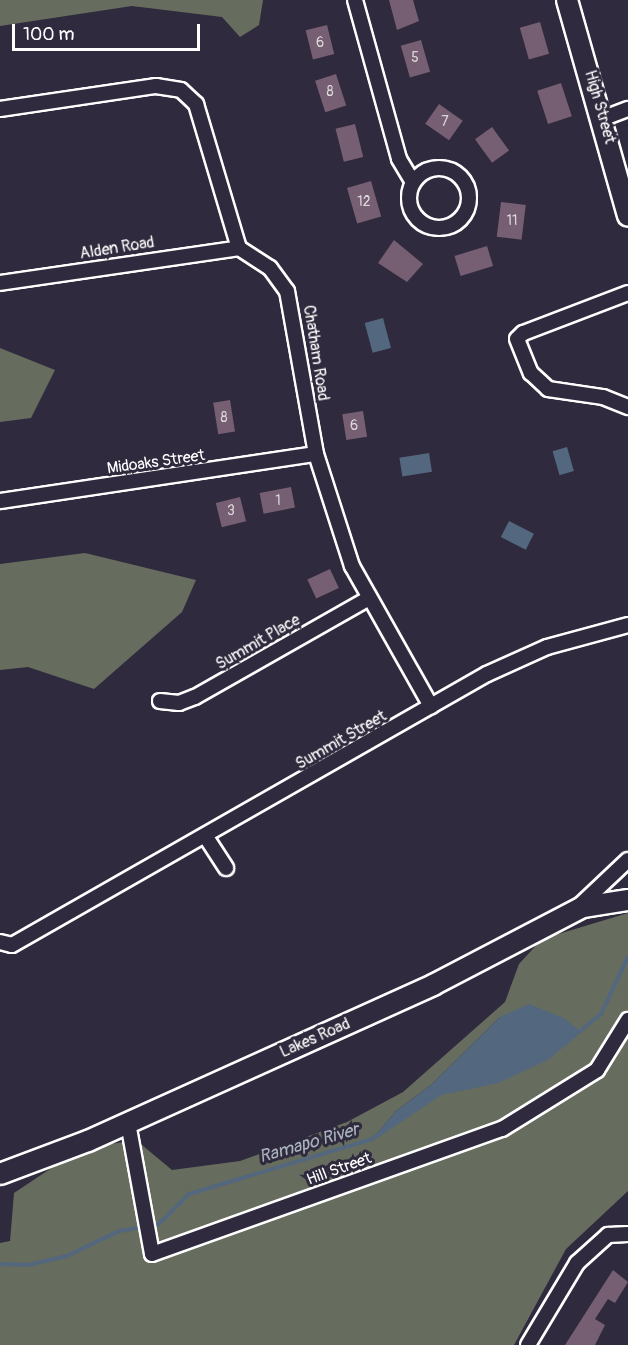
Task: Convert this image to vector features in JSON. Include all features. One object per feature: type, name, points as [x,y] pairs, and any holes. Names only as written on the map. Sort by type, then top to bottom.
[{"type":"main road","name":"High Street","points":[[567,0],[604,118],[628,216]]},
{"type":"main road","name":"Lakes Road","points":[[0,1174],[128,1123],[433,985],[573,912],[628,900]]},
{"type":"street","points":[[355,0],[399,159],[413,182],[409,201],[418,219],[436,227],[462,216],[468,197],[455,173],[437,168],[413,182]]},
{"type":"street","points":[[0,110],[156,86],[181,90],[196,104],[239,248]]},
{"type":"street","points":[[604,118],[628,109]]},
{"type":"street","name":"Alden Road","points":[[0,283],[239,248]]},
{"type":"street","name":"Chatham Road","points":[[239,248],[270,268],[287,291],[316,454],[352,566],[431,706]]},
{"type":"street","points":[[628,293],[523,333],[517,339],[531,373],[548,389],[603,397],[628,407]]},
{"type":"street","name":"Midoaks Street","points":[[0,501],[316,454]]},
{"type":"street","name":"Summit Place","points":[[160,700],[179,704],[195,697],[369,598]]},
{"type":"street","name":"Summit Street","points":[[0,942],[12,945],[80,904],[207,837],[487,674],[547,647],[628,625]]},
{"type":"street","points":[[207,837],[226,868]]},
{"type":"street","points":[[573,912],[628,860]]},
{"type":"street","name":"Hill Street","points":[[128,1123],[152,1254],[502,1129],[597,1070],[628,1020]]},
{"type":"street","points":[[528,1345],[577,1263],[608,1235],[628,1234]]},
{"type":"green space","points":[[0,0],[263,0],[259,25],[240,37],[222,17],[132,6],[0,26]]},
{"type":"green space","points":[[0,348],[55,370],[31,418],[0,422]]},
{"type":"green space","points":[[85,553],[196,580],[182,612],[94,689],[28,667],[0,670],[0,564]]},
{"type":"green space","points":[[628,913],[628,1191],[566,1249],[514,1345],[0,1345],[0,1243],[10,1241],[14,1193],[56,1165],[105,1145],[136,1140],[172,1170],[240,1161],[347,1122],[403,1092],[505,1002],[519,964],[542,939]],"holes":[[[500,1017],[579,1031],[547,1058],[498,1080],[441,1093],[374,1137],[396,1111],[431,1085]]]},
{"type":"water","points":[[383,318],[391,348],[373,353],[365,323]]},
{"type":"water","points":[[567,447],[574,471],[559,475],[553,451]]},
{"type":"water","points":[[429,453],[432,472],[402,476],[399,458]]},
{"type":"water","points":[[509,521],[534,534],[526,550],[501,537]]},
{"type":"water","points":[[529,1004],[564,1018],[580,1031],[547,1058],[498,1081],[441,1093],[372,1139],[396,1111],[431,1085],[500,1017]]},
{"type":"building","points":[[389,0],[413,0],[419,21],[397,30]]},
{"type":"building","points":[[540,22],[549,54],[529,60],[520,28]]},
{"type":"building","points":[[327,25],[334,54],[313,59],[306,30]]},
{"type":"building","points":[[421,40],[430,72],[410,78],[401,46]]},
{"type":"building","points":[[336,74],[346,105],[325,112],[315,81]]},
{"type":"building","points":[[561,83],[572,116],[548,124],[537,91]]},
{"type":"building","points":[[439,104],[463,121],[449,140],[425,124]]},
{"type":"building","points":[[355,124],[363,157],[344,162],[336,129]]},
{"type":"building","points":[[492,127],[509,150],[492,163],[475,139]]},
{"type":"building","points":[[371,181],[381,217],[357,223],[347,188]]},
{"type":"building","points":[[501,202],[526,205],[522,240],[497,237]]},
{"type":"building","points":[[394,240],[423,264],[407,282],[378,263]]},
{"type":"building","points":[[487,246],[493,266],[461,276],[454,256]]},
{"type":"building","points":[[230,400],[235,432],[218,434],[213,403]]},
{"type":"building","points":[[363,411],[367,437],[346,440],[342,414]]},
{"type":"building","points":[[291,487],[295,508],[264,514],[260,493]]},
{"type":"building","points":[[240,497],[246,521],[222,527],[216,503]]},
{"type":"building","points":[[330,569],[339,588],[316,599],[307,580]]},
{"type":"building","points":[[613,1270],[628,1282],[615,1303],[608,1299],[595,1319],[605,1325],[595,1345],[565,1345]]},
{"type":"waterway","name":"Ramapo River","points":[[158,1225],[189,1194],[372,1139],[441,1093],[498,1081],[547,1058],[601,1014],[628,957]]},
{"type":"waterway","name":"Ramapo River","points":[[0,1264],[28,1265],[67,1256],[119,1231],[138,1228]]}]
